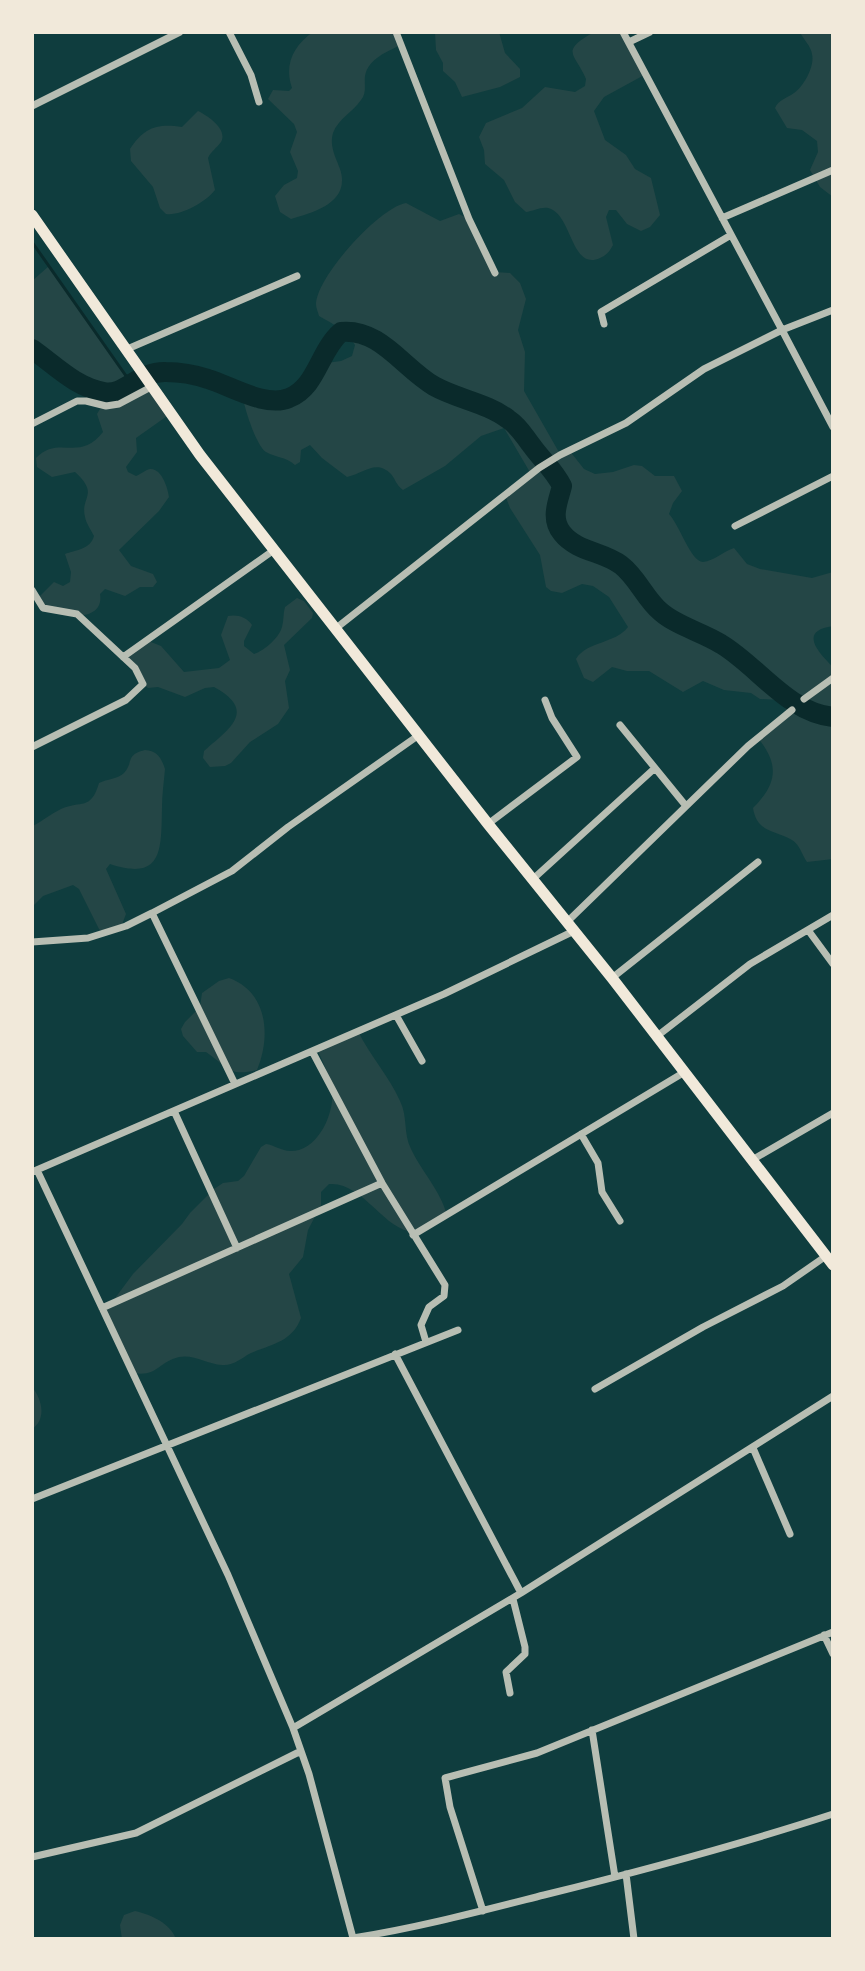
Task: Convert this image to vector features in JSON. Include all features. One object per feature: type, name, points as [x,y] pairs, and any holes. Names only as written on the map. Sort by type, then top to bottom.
[{"type":"main road","points":[[32,215],[149,384],[274,550],[612,978],[830,1261]]},
{"type":"street","points":[[32,106],[180,32]]},
{"type":"street","points":[[229,32],[251,75],[259,102]]},
{"type":"street","points":[[396,32],[469,219],[495,273]]},
{"type":"street","points":[[623,32],[833,427]]},
{"type":"street","points":[[629,42],[650,32]]},
{"type":"street","points":[[722,218],[833,170]]},
{"type":"street","points":[[604,324],[601,312],[731,235]]},
{"type":"street","points":[[125,350],[297,276]]},
{"type":"street","points":[[335,629],[539,468],[626,423],[704,369],[782,330],[833,310]]},
{"type":"street","points":[[32,424],[77,401],[106,406],[119,404],[149,384]]},
{"type":"street","points":[[735,526],[833,476]]},
{"type":"street","points":[[123,657],[274,550]]},
{"type":"street","points":[[32,590],[43,608],[77,614],[123,657],[141,677],[143,684],[136,693],[32,747]]},
{"type":"street","points":[[804,699],[833,678]]},
{"type":"street","points":[[488,824],[577,757],[552,718],[545,700]]},
{"type":"street","points":[[792,710],[748,746],[686,806],[570,926],[396,1015],[34,1171],[228,1575],[293,1728],[353,1938],[483,1911],[615,1877],[742,1843],[833,1814]]},
{"type":"street","points":[[620,725],[686,806]]},
{"type":"street","points":[[32,942],[88,938],[126,926],[232,871],[288,827],[419,735]]},
{"type":"street","points":[[533,879],[655,768]]},
{"type":"street","points":[[612,978],[758,862]]},
{"type":"street","points":[[152,913],[235,1084]]},
{"type":"street","points":[[656,1037],[750,964],[833,915]]},
{"type":"street","points":[[808,930],[833,964]]},
{"type":"street","points":[[396,1015],[422,1061]]},
{"type":"street","points":[[312,1051],[382,1183],[445,1285],[444,1296],[429,1307],[421,1325],[426,1342]]},
{"type":"street","points":[[413,1235],[683,1073]]},
{"type":"street","points":[[174,1111],[237,1248]]},
{"type":"street","points":[[752,1160],[833,1113]]},
{"type":"street","points":[[581,1134],[598,1163],[602,1192],[620,1221]]},
{"type":"street","points":[[102,1308],[382,1183]]},
{"type":"street","points":[[595,1389],[703,1327],[830,1261]]},
{"type":"street","points":[[32,1499],[458,1330]]},
{"type":"street","points":[[395,1354],[521,1593]]},
{"type":"street","points":[[293,1728],[513,1599],[833,1396]]},
{"type":"street","points":[[753,1448],[790,1534]]},
{"type":"street","points":[[510,1693],[506,1672],[525,1654],[513,1599]]},
{"type":"street","points":[[483,1911],[450,1807],[445,1778],[537,1753],[833,1632]]},
{"type":"street","points":[[824,1635],[833,1654]]},
{"type":"street","points":[[592,1730],[615,1877]]},
{"type":"street","points":[[32,1857],[136,1833],[301,1751]]},
{"type":"street","points":[[626,1874],[634,1939]]},
{"type":"shaded area","points":[[313,32],[396,32],[401,45],[379,56],[370,65],[365,76],[363,97],[333,133],[332,147],[342,180],[336,197],[320,209],[291,219],[280,212],[275,196],[284,185],[297,178],[298,171],[290,152],[297,132],[294,124],[268,99],[273,90],[289,91],[292,88],[289,72],[292,57],[300,43]]},
{"type":"shaded area","points":[[435,32],[499,32],[505,53],[520,69],[520,77],[500,87],[462,97],[455,82],[443,71],[443,63],[436,50]]},
{"type":"shaded area","points":[[594,32],[623,32],[646,74],[604,97],[594,111],[605,140],[626,155],[635,169],[651,178],[660,215],[650,227],[641,231],[627,224],[616,210],[609,210],[606,217],[613,245],[605,256],[591,260],[578,251],[558,214],[545,208],[526,212],[515,202],[504,180],[485,164],[479,137],[486,123],[522,108],[545,87],[575,92],[585,86],[586,79],[574,58],[573,49]]},
{"type":"shaded area","points":[[800,32],[833,32],[833,197],[820,187],[810,170],[818,152],[817,141],[802,130],[787,128],[775,108],[798,90],[810,70],[811,51]]},
{"type":"shaded area","points":[[198,111],[212,120],[222,132],[221,142],[208,158],[215,190],[193,207],[166,214],[160,208],[153,187],[131,161],[130,149],[146,131],[159,126],[182,127]]},
{"type":"shaded area","points":[[406,203],[440,221],[459,214],[469,219],[495,272],[510,273],[520,283],[526,299],[518,330],[525,352],[524,391],[560,454],[569,450],[584,469],[595,474],[634,465],[642,466],[655,476],[674,476],[682,491],[669,514],[694,556],[703,562],[734,548],[747,564],[760,569],[812,578],[833,572],[833,626],[816,632],[814,643],[833,667],[833,859],[807,862],[795,842],[768,830],[755,816],[753,808],[767,790],[773,773],[770,756],[758,738],[788,714],[781,700],[760,699],[751,693],[724,690],[703,681],[683,692],[649,671],[612,667],[593,682],[584,678],[576,659],[581,653],[616,637],[628,627],[609,597],[593,586],[582,584],[562,593],[546,587],[540,555],[505,495],[531,474],[504,428],[481,436],[445,466],[403,490],[391,474],[380,468],[370,468],[347,477],[310,445],[301,450],[300,462],[295,465],[262,449],[243,397],[247,392],[272,399],[290,397],[305,386],[319,364],[352,356],[355,345],[351,340],[319,316],[316,304],[319,292],[338,261],[366,229],[395,207]]},
{"type":"shaded area","points":[[49,266],[131,383],[109,392],[98,391],[75,382],[46,359],[32,362],[32,281]]},
{"type":"shaded area","points":[[151,387],[170,414],[136,438],[137,452],[126,467],[136,476],[150,469],[158,472],[169,497],[119,550],[131,566],[153,574],[157,582],[153,587],[140,587],[125,596],[105,589],[100,594],[96,610],[81,616],[62,615],[47,609],[37,599],[54,582],[63,586],[70,582],[71,572],[65,554],[86,547],[94,536],[85,517],[88,491],[82,480],[75,472],[52,477],[37,467],[36,458],[53,448],[86,446],[103,432],[97,414],[100,409]]},
{"type":"shaded area","points":[[297,598],[304,601],[313,613],[312,618],[284,645],[290,670],[285,681],[289,708],[278,724],[250,742],[231,763],[210,767],[203,758],[204,751],[235,720],[235,704],[214,687],[185,697],[158,687],[148,688],[123,657],[146,640],[161,646],[184,672],[219,668],[230,660],[221,635],[228,616],[242,617],[252,625],[244,646],[254,654],[278,635],[285,607]]},
{"type":"shaded area","points":[[145,750],[158,755],[165,769],[161,836],[156,858],[150,865],[128,868],[110,864],[106,869],[126,914],[121,927],[104,933],[99,929],[79,889],[73,885],[43,896],[32,907],[33,826],[61,809],[89,801],[99,783],[122,775],[132,757]]},
{"type":"shaded area","points":[[229,978],[252,994],[263,1017],[264,1044],[257,1070],[240,1072],[229,1069],[206,1052],[197,1052],[183,1036],[181,1029],[200,1007],[202,993]]},
{"type":"shaded area","points":[[358,1031],[400,1101],[411,1149],[440,1197],[447,1215],[423,1230],[408,1231],[386,1218],[354,1191],[342,1185],[329,1184],[321,1192],[321,1205],[308,1230],[303,1257],[289,1274],[301,1318],[287,1337],[230,1364],[216,1364],[185,1356],[172,1359],[148,1373],[133,1373],[104,1313],[133,1274],[214,1189],[244,1176],[261,1147],[266,1144],[287,1151],[300,1150],[316,1138],[327,1120],[332,1100],[330,1080],[317,1049]]},
{"type":"shaded area","points":[[32,1387],[38,1397],[41,1414],[32,1429]]},
{"type":"shaded area","points":[[135,1911],[160,1920],[176,1939],[122,1939],[120,1925],[124,1915]]},
{"type":"waterway","points":[[32,242],[131,383]]},
{"type":"waterway","points":[[32,349],[75,380],[104,392],[119,390],[147,375],[171,372],[203,378],[259,398],[280,400],[289,398],[306,386],[341,332],[368,336],[434,386],[491,409],[516,425],[562,486],[556,522],[568,539],[621,565],[661,612],[735,653],[787,698],[801,707],[833,717]]}]
